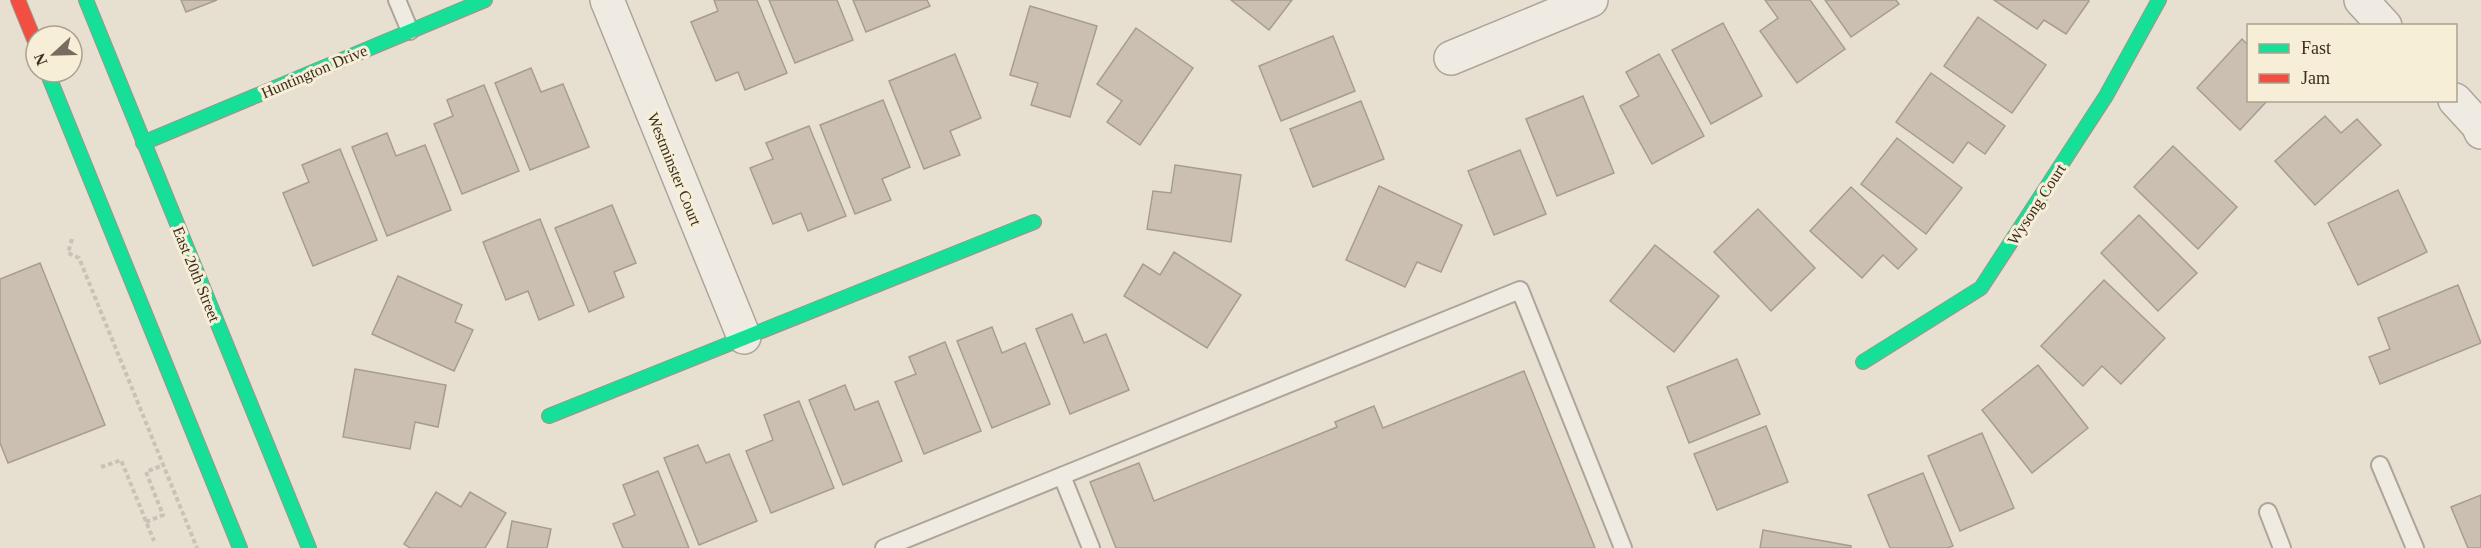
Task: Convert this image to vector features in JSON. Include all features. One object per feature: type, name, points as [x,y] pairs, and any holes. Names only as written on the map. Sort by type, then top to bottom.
[{"type":"street","points":[[18,0],[28,24]]},
{"type":"street","name":"East 20th Street","points":[[86,0],[309,548]]},
{"type":"street","name":"Huntington Drive","points":[[143,142],[486,0]]},
{"type":"street","name":"Westminster Court","points":[[607,0],[744,337]]},
{"type":"street","points":[[1450,58],[1591,0]]},
{"type":"street","name":"Wysong Court","points":[[1863,362],[1981,288],[2106,96],[2159,0]]},
{"type":"street","points":[[2361,0],[2383,24]]},
{"type":"street","points":[[52,84],[240,548]]},
{"type":"street","points":[[2457,102],[2480,127]]},
{"type":"street","points":[[549,416],[1034,222]]},
{"type":"lane","points":[[397,0],[410,31]]},
{"type":"lane","points":[[884,548],[1520,290],[1623,548]]},
{"type":"lane","points":[[2380,465],[2415,548]]},
{"type":"lane","points":[[1062,476],[1090,548]]},
{"type":"lane","points":[[2268,512],[2282,548]]},
{"type":"path","points":[[72,239],[68,253],[79,258],[197,548]]},
{"type":"path","points":[[101,467],[121,460],[154,541]]},
{"type":"path","points":[[146,522],[163,515],[146,472],[162,465]]},
{"type":"building","points":[[181,0],[217,0],[186,12]]},
{"type":"building","points":[[714,0],[757,0],[787,73],[745,90],[738,72],[716,81],[691,22],[718,11]]},
{"type":"building","points":[[769,0],[837,0],[853,40],[795,63]]},
{"type":"building","points":[[853,0],[927,0],[930,6],[866,32]]},
{"type":"building","points":[[1231,0],[1292,0],[1269,30]]},
{"type":"building","points":[[1765,0],[1810,0],[1845,49],[1797,83],[1760,31],[1778,18]]},
{"type":"building","points":[[1825,0],[1896,0],[1899,4],[1851,37]]},
{"type":"building","points":[[1994,0],[2089,1],[2066,34],[2044,20],[2037,29]]},
{"type":"building","points":[[1030,6],[1097,26],[1070,117],[1031,105],[1038,83],[1010,75]]},
{"type":"building","points":[[1978,17],[2046,65],[2012,113],[1944,66]]},
{"type":"building","points":[[1723,23],[1762,96],[1711,124],[1672,50]]},
{"type":"building","points":[[1136,28],[1193,68],[1140,145],[1107,122],[1122,101],[1097,84]]},
{"type":"building","points":[[1333,36],[1355,91],[1281,121],[1259,66]]},
{"type":"building","points":[[2242,39],[2247,44],[2247,102],[2266,102],[2240,130],[2197,88]]},
{"type":"building","points":[[955,54],[981,118],[950,131],[960,155],[924,169],[889,81]]},
{"type":"building","points":[[1659,54],[1704,136],[1652,164],[1620,106],[1639,96],[1626,72]]},
{"type":"building","points":[[531,68],[541,92],[563,84],[589,147],[530,170],[495,83]]},
{"type":"building","points":[[1931,73],[2005,126],[1985,154],[1968,142],[1953,163],[1896,122]]},
{"type":"building","points":[[484,85],[519,171],[462,194],[434,124],[453,116],[447,100]]},
{"type":"building","points":[[1583,96],[1614,173],[1557,196],[1526,119]]},
{"type":"building","points":[[883,100],[910,167],[882,179],[891,200],[855,214],[820,125]]},
{"type":"building","points":[[1361,101],[1384,159],[1313,187],[1290,129]]},
{"type":"building","points":[[2325,116],[2341,133],[2357,119],[2381,145],[2315,205],[2275,161]]},
{"type":"building","points":[[809,126],[846,216],[808,231],[801,213],[773,224],[750,168],[773,159],[766,143]]},
{"type":"building","points":[[387,133],[396,156],[425,145],[451,210],[387,236],[352,147]]},
{"type":"building","points":[[1897,138],[1962,188],[1926,234],[1861,184]]},
{"type":"building","points":[[2173,146],[2237,207],[2198,249],[2134,187]]},
{"type":"building","points":[[340,149],[377,240],[313,266],[283,193],[309,182],[302,165]]},
{"type":"building","points":[[1520,150],[1546,214],[1494,235],[1468,171]]},
{"type":"building","points":[[1175,165],[1241,175],[1231,242],[1147,229],[1153,191],[1171,193]]},
{"type":"building","points":[[1379,186],[1462,225],[1441,272],[1417,262],[1405,287],[1346,260]]},
{"type":"building","points":[[1851,187],[1917,249],[1898,269],[1883,255],[1862,278],[1810,231]]},
{"type":"building","points":[[2398,190],[2427,252],[2358,285],[2328,223]]},
{"type":"building","points":[[612,205],[636,263],[614,272],[624,297],[589,312],[555,228]]},
{"type":"building","points":[[1758,209],[1815,268],[1771,311],[1714,252]]},
{"type":"building","points":[[2139,215],[2197,273],[2158,311],[2101,253]]},
{"type":"building","points":[[540,219],[574,305],[539,320],[528,291],[506,300],[483,242]]},
{"type":"building","points":[[1655,245],[1719,296],[1674,352],[1610,301]]},
{"type":"building","points":[[1174,252],[1241,295],[1207,348],[1124,296],[1143,264],[1160,275]]},
{"type":"building","points":[[40,263],[105,425],[8,463],[0,443],[0,279]]},
{"type":"building","points":[[398,276],[462,305],[455,322],[473,330],[454,371],[372,334]]},
{"type":"building","points":[[2104,280],[2165,338],[2121,384],[2102,366],[2083,386],[2041,346]]},
{"type":"building","points":[[2458,285],[2481,343],[2380,384],[2369,357],[2390,349],[2378,318]]},
{"type":"building","points":[[1072,314],[1084,343],[1106,334],[1129,390],[1070,414],[1036,329]]},
{"type":"building","points":[[992,327],[1002,353],[1025,343],[1050,404],[992,428],[957,341]]},
{"type":"building","points":[[945,342],[981,431],[924,454],[895,382],[916,374],[909,357]]},
{"type":"building","points":[[1737,359],[1760,414],[1689,443],[1667,387]]},
{"type":"building","points":[[2038,365],[2088,428],[2032,473],[1982,410]]},
{"type":"building","points":[[355,369],[446,385],[438,427],[415,422],[410,449],[343,437]]},
{"type":"building","points":[[1524,371],[1595,548],[1116,548],[1090,482],[1139,463],[1154,501],[1337,427],[1335,422],[1374,406],[1383,428]]},
{"type":"building","points":[[845,385],[855,410],[878,401],[902,461],[843,485],[809,400]]},
{"type":"building","points":[[799,401],[834,488],[771,513],[746,451],[773,440],[764,415]]},
{"type":"building","points":[[1766,426],[1788,482],[1717,510],[1694,454]]},
{"type":"building","points":[[1982,433],[2014,508],[1960,531],[1928,456]]},
{"type":"building","points":[[698,445],[706,463],[729,454],[757,521],[699,545],[664,458]]},
{"type":"building","points":[[658,471],[689,548],[623,548],[613,524],[635,515],[623,485]]},
{"type":"building","points":[[1923,473],[1953,546],[1947,548],[1890,548],[1868,495]]},
{"type":"building","points":[[436,492],[461,507],[470,492],[506,513],[485,548],[410,548],[404,544]]},
{"type":"building","points":[[2481,495],[2481,548],[2468,548],[2451,507]]},
{"type":"building","points":[[512,521],[551,529],[547,548],[507,548]]},
{"type":"building","points":[[1763,530],[1851,546],[1851,548],[1760,548]]},
{"type":"traffic: fast","points":[[86,0],[309,548]]},
{"type":"traffic: fast","points":[[143,143],[485,0]]},
{"type":"traffic: fast","points":[[1863,362],[1981,288],[2106,96],[2159,0]]},
{"type":"traffic: fast","points":[[52,84],[240,548]]},
{"type":"traffic: fast","points":[[549,416],[1034,222]]},
{"type":"traffic: jam","points":[[18,0],[28,24]]}]
